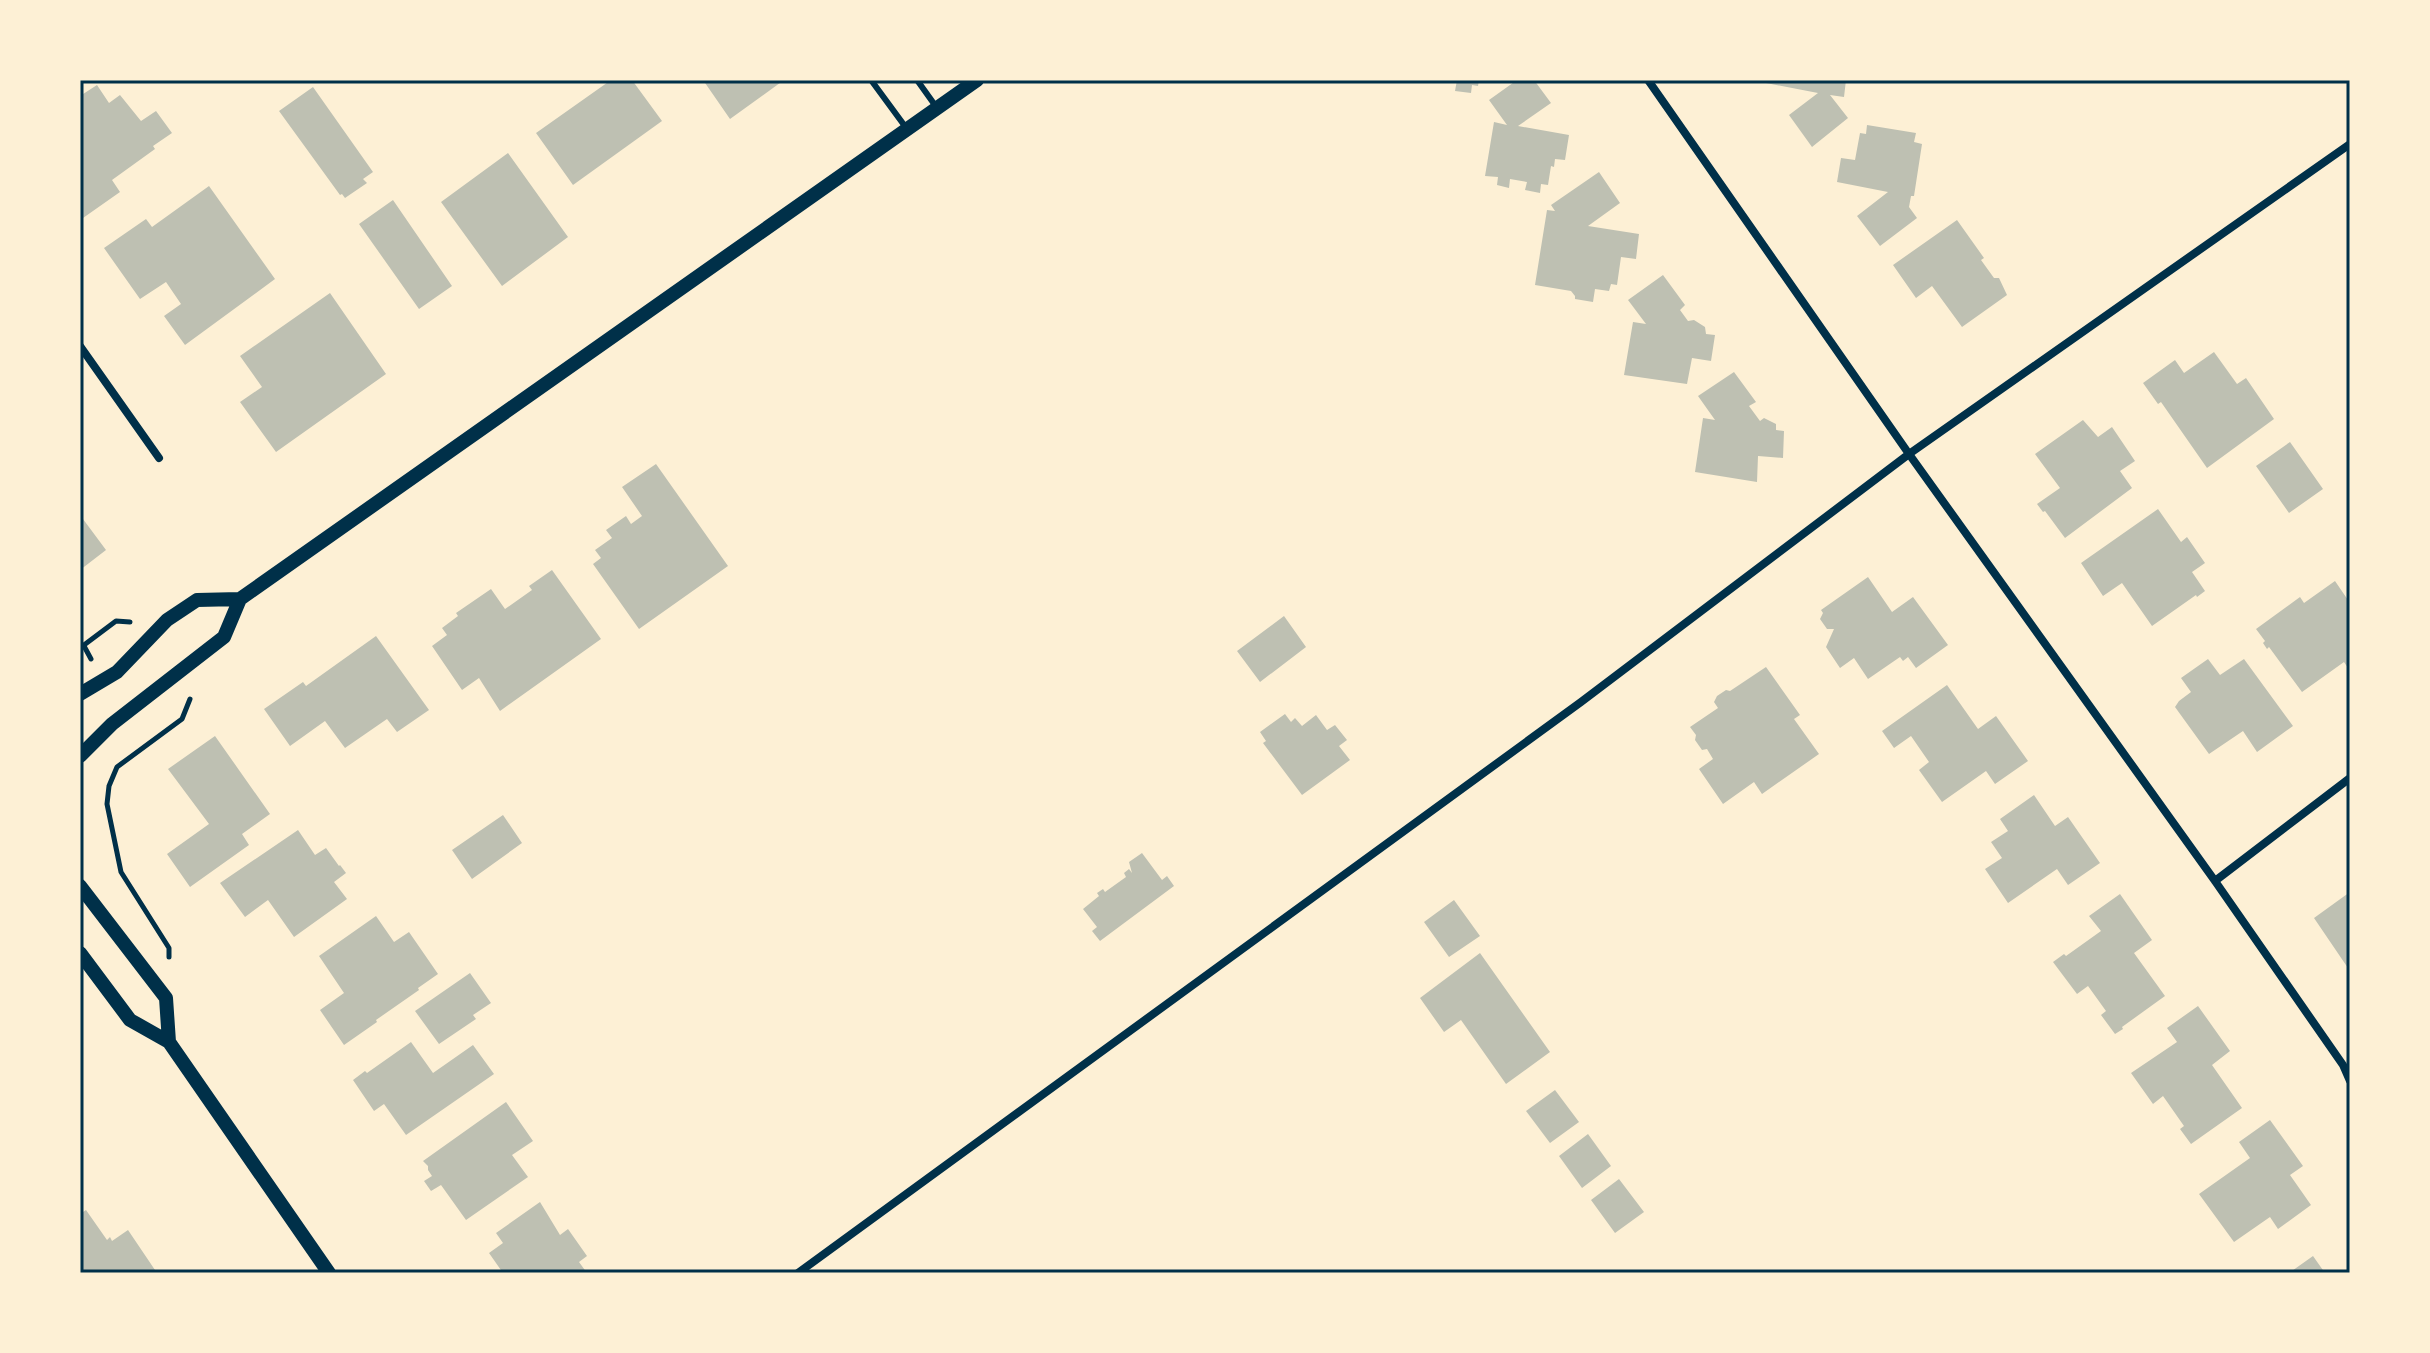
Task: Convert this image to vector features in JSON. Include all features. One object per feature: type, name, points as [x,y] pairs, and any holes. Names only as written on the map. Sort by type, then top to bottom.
[{"type":"street","points":[[80,756],[112,724],[224,637],[240,599],[977,80]]},
{"type":"street","points":[[1648,80],[1909,454],[2215,881],[2343,1065],[2350,1081]]},
{"type":"street","points":[[798,1273],[1581,702],[1909,454],[2350,144]]},
{"type":"street","points":[[80,346],[159,458]]},
{"type":"street","points":[[80,694],[117,672],[167,620],[197,600],[240,599]]},
{"type":"street","points":[[2215,881],[2350,778]]},
{"type":"street","points":[[80,886],[166,998],[169,1042]]},
{"type":"street","points":[[80,953],[130,1020],[169,1042],[329,1273]]},
{"type":"lane","points":[[871,80],[907,130]]},
{"type":"lane","points":[[917,80],[937,108]]},
{"type":"path","points":[[80,648],[116,621]]},
{"type":"path","points":[[169,948],[121,872],[107,804],[109,786],[117,767],[182,719]]},
{"type":"path","points":[[111,876],[121,872]]},
{"type":"building","points":[[611,80],[632,80],[662,121],[573,185],[536,133]]},
{"type":"building","points":[[703,80],[784,80],[730,119]]},
{"type":"building","points":[[1457,80],[1479,80],[1478,86],[1472,85],[1471,93],[1455,91]]},
{"type":"building","points":[[1517,80],[1534,80],[1551,103],[1518,126],[1569,135],[1565,160],[1555,159],[1548,185],[1541,184],[1540,193],[1525,190],[1527,182],[1510,179],[1509,188],[1497,185],[1498,177],[1485,176],[1494,122],[1507,125],[1489,100]]},
{"type":"building","points":[[1767,80],[1846,80],[1844,97],[1830,95],[1848,118],[1812,147],[1789,115],[1818,93],[1766,83]]},
{"type":"building","points":[[97,85],[109,103],[120,95],[141,121],[156,111],[172,133],[112,180],[120,192],[83,218],[80,213],[80,96]]},
{"type":"building","points":[[313,87],[373,172],[363,179],[367,183],[345,198],[279,111]]},
{"type":"building","points":[[1867,125],[1916,133],[1914,142],[1922,144],[1914,196],[1911,196],[1909,207],[1917,218],[1880,246],[1857,216],[1888,192],[1837,182],[1841,158],[1855,160],[1860,133],[1866,134]]},
{"type":"building","points":[[508,153],[568,237],[502,286],[441,202]]},
{"type":"building","points":[[1599,172],[1620,203],[1588,226],[1639,234],[1636,259],[1621,257],[1617,285],[1611,284],[1609,291],[1595,289],[1593,302],[1575,299],[1571,291],[1535,285],[1547,210],[1555,211],[1551,205]]},
{"type":"building","points":[[209,186],[275,279],[185,345],[164,316],[181,304],[166,282],[140,299],[104,248],[146,219],[152,227]]},
{"type":"building","points":[[393,200],[452,286],[419,309],[359,224]]},
{"type":"building","points":[[1957,220],[1994,278],[1999,278],[2007,295],[1962,327],[1932,286],[1916,298],[1893,265]]},
{"type":"building","points":[[1663,275],[1685,305],[1680,310],[1688,321],[1694,320],[1705,327],[1706,334],[1715,335],[1711,361],[1692,358],[1687,384],[1624,375],[1633,322],[1646,324],[1628,300]]},
{"type":"building","points":[[330,293],[386,374],[276,452],[240,402],[262,387],[240,356]]},
{"type":"building","points":[[2214,352],[2237,384],[2246,378],[2274,419],[2207,468],[2161,402],[2158,404],[2143,383],[2175,360],[2184,373]]},
{"type":"building","points":[[1734,372],[1756,402],[1749,406],[1760,421],[1764,418],[1776,424],[1776,430],[1784,431],[1783,458],[1758,456],[1757,482],[1695,472],[1703,418],[1715,420],[1698,396]]},
{"type":"building","points":[[2083,420],[2098,437],[2112,427],[2135,461],[2120,471],[2132,488],[2065,538],[2037,504],[2060,488],[2035,454]]},
{"type":"building","points":[[2290,442],[2323,489],[2289,513],[2256,466]]},
{"type":"building","points":[[656,464],[728,566],[639,629],[593,564],[601,558],[595,550],[612,538],[606,530],[626,516],[631,524],[642,516],[622,487]]},
{"type":"building","points":[[2158,509],[2181,542],[2187,537],[2205,563],[2192,572],[2205,591],[2152,626],[2122,583],[2103,596],[2081,563]]},
{"type":"building","points":[[83,519],[106,550],[80,570],[80,521]]},
{"type":"building","points":[[552,570],[601,639],[500,711],[479,678],[462,690],[432,646],[447,635],[442,628],[458,616],[456,613],[491,589],[505,609],[532,590],[529,586]]},
{"type":"building","points":[[1868,577],[1892,612],[1913,597],[1948,645],[1916,668],[1908,657],[1903,661],[1900,657],[1868,679],[1854,658],[1840,668],[1826,647],[1834,629],[1827,629],[1820,619],[1821,610]]},
{"type":"building","points":[[2335,581],[2350,603],[2350,671],[2344,662],[2302,692],[2269,647],[2267,649],[2256,629],[2300,597],[2304,603]]},
{"type":"building","points":[[1284,616],[1306,647],[1260,682],[1237,651]]},
{"type":"building","points":[[376,636],[429,710],[397,732],[387,719],[345,748],[325,721],[290,746],[264,709],[303,682],[306,686]]},
{"type":"building","points":[[2208,659],[2220,675],[2244,659],[2293,726],[2257,752],[2243,731],[2209,754],[2175,707],[2191,692],[2181,678]]},
{"type":"building","points":[[1766,667],[1800,715],[1794,719],[1819,754],[1762,794],[1754,782],[1723,804],[1699,769],[1713,759],[1707,749],[1702,750],[1690,727],[1718,708],[1714,702],[1717,696]]},
{"type":"building","points":[[1947,685],[1978,729],[1996,716],[2028,761],[1995,784],[1986,771],[1942,802],[1919,770],[1929,762],[1911,736],[1894,748],[1882,731]]},
{"type":"building","points":[[1285,714],[1291,722],[1295,718],[1302,726],[1316,715],[1327,730],[1335,725],[1347,740],[1339,746],[1350,760],[1302,795],[1263,743],[1266,741],[1260,732]]},
{"type":"building","points":[[215,736],[270,814],[242,834],[249,845],[190,887],[167,854],[209,824],[168,769]]},
{"type":"building","points":[[2034,795],[2055,826],[2068,817],[2100,863],[2068,885],[2057,869],[2008,903],[1985,869],[2002,858],[1991,842],[2008,831],[2000,819]]},
{"type":"building","points":[[503,815],[522,843],[472,879],[452,850]]},
{"type":"building","points":[[298,830],[315,855],[326,848],[346,873],[334,882],[347,899],[294,937],[268,900],[245,917],[220,883]]},
{"type":"building","points":[[1142,853],[1162,880],[1167,876],[1174,886],[1100,941],[1092,931],[1097,927],[1083,909],[1099,896],[1097,893],[1103,889],[1105,892],[1126,877],[1124,873],[1129,869],[1132,873],[1129,862]]},
{"type":"building","points":[[2350,892],[2350,971],[2314,918]]},
{"type":"building","points":[[2120,894],[2152,940],[2134,953],[2165,996],[2115,1034],[2101,1015],[2106,1011],[2088,986],[2077,994],[2053,962],[2101,931],[2089,916]]},
{"type":"building","points":[[1454,900],[1480,936],[1449,957],[1424,922]]},
{"type":"building","points":[[376,916],[394,942],[409,932],[438,974],[344,1045],[320,1010],[344,993],[319,956]]},
{"type":"building","points":[[1480,953],[1550,1052],[1506,1084],[1461,1020],[1444,1032],[1420,998]]},
{"type":"building","points":[[470,973],[491,1003],[473,1015],[476,1019],[439,1044],[415,1011]]},
{"type":"building","points":[[2198,1006],[2230,1051],[2212,1065],[2242,1108],[2191,1144],[2180,1129],[2184,1126],[2163,1096],[2153,1104],[2131,1073],[2177,1042],[2167,1028]]},
{"type":"building","points":[[411,1042],[433,1073],[473,1045],[494,1074],[406,1135],[384,1104],[374,1111],[353,1080]]},
{"type":"building","points":[[1555,1090],[1579,1122],[1550,1143],[1526,1111]]},
{"type":"building","points":[[506,1102],[533,1141],[512,1155],[528,1177],[466,1220],[441,1185],[431,1191],[424,1181],[432,1176],[423,1161]]},
{"type":"building","points":[[2270,1120],[2303,1166],[2290,1175],[2311,1205],[2278,1229],[2270,1217],[2234,1242],[2199,1194],[2250,1158],[2239,1142]]},
{"type":"building","points":[[1588,1134],[1611,1166],[1582,1188],[1559,1156]]},
{"type":"building","points":[[1619,1179],[1644,1212],[1615,1233],[1591,1200]]},
{"type":"building","points":[[540,1202],[560,1235],[568,1229],[587,1256],[579,1262],[587,1273],[503,1273],[489,1253],[503,1243],[496,1233]]},
{"type":"building","points":[[86,1210],[107,1240],[110,1237],[112,1241],[128,1230],[155,1270],[150,1273],[80,1273],[80,1214]]},
{"type":"building","points":[[2313,1256],[2325,1273],[2289,1273]]}]
